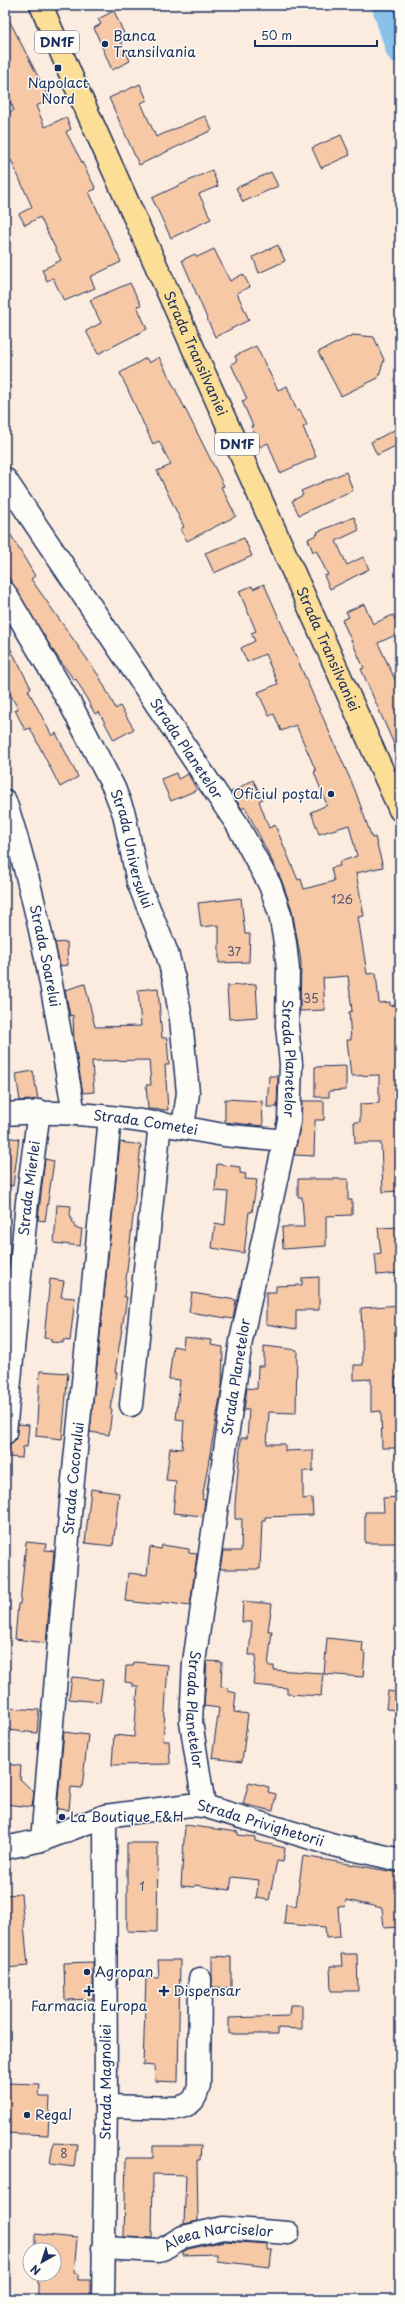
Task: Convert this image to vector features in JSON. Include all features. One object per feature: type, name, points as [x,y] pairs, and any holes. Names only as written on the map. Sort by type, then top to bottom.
[{"type":"main road","name":"Strada Transilvaniei","points":[[41,5],[73,80],[400,810]]},
{"type":"street","name":"Strada Planetelor","points":[[5,479],[237,824],[270,885],[280,914],[288,969],[287,1026],[291,1092],[289,1121],[241,1341],[194,1662],[191,1722],[204,1806]]},
{"type":"street","name":"Strada Universului","points":[[5,592],[71,705],[114,788],[124,814],[138,882],[167,953],[174,979],[181,1019],[188,1093],[183,1127]]},
{"type":"street","name":"Strada Soarelui","points":[[5,801],[17,838],[40,924],[74,1114]]},
{"type":"street","name":"Strada Cometei","points":[[5,1114],[39,1111],[74,1114],[160,1123],[219,1135],[285,1141]]},
{"type":"street","name":"Strada Mierlei","points":[[5,1433],[27,1202],[39,1111]]},
{"type":"street","name":"Strada Cocorului","points":[[42,1840],[73,1480],[110,1118]]},
{"type":"street","points":[[131,1405],[160,1123]]},
{"type":"street","name":"Strada Privighetorii","points":[[5,1848],[42,1840],[106,1816],[176,1806],[204,1806],[334,1845],[400,1860]]},
{"type":"street","name":"Strada Magnoliei","points":[[103,2299],[106,2106],[106,1816]]},
{"type":"street","points":[[106,2106],[178,2108],[190,2105],[197,2098],[199,2085],[200,1979]]},
{"type":"street","name":"Aleea Narciselor","points":[[103,2248],[159,2251],[183,2237],[223,2228],[288,2233]]},
{"type":"building","points":[[114,11],[126,38],[121,41],[130,61],[112,70],[94,28],[101,24],[98,19]]},
{"type":"building","points":[[5,12],[50,100],[36,106],[45,127],[66,117],[71,129],[66,132],[96,189],[89,192],[121,262],[90,277],[95,288],[64,301],[53,278],[47,281],[42,270],[61,260],[40,217],[25,225],[19,214],[32,207],[11,160],[5,163],[5,115],[14,110],[5,90]]},
{"type":"building","points":[[140,84],[147,100],[141,103],[156,137],[205,116],[212,130],[139,165],[109,98]]},
{"type":"building","points":[[341,135],[350,155],[321,168],[312,148]]},
{"type":"building","points":[[212,170],[218,186],[199,194],[211,219],[171,238],[152,198]]},
{"type":"building","points":[[271,172],[278,186],[243,202],[236,188]]},
{"type":"building","points":[[278,245],[285,261],[259,273],[253,257]]},
{"type":"building","points":[[214,249],[230,281],[243,274],[250,287],[237,293],[249,320],[215,337],[182,260],[195,254],[197,257]]},
{"type":"building","points":[[130,283],[141,305],[137,306],[147,329],[98,354],[86,331],[101,323],[90,300]]},
{"type":"building","points":[[353,335],[374,337],[384,360],[378,378],[341,396],[318,352]]},
{"type":"building","points":[[256,346],[278,390],[287,386],[297,411],[300,410],[307,425],[303,427],[316,457],[280,473],[268,443],[260,447],[242,401],[247,399],[231,364],[237,361],[235,356]]},
{"type":"building","points":[[159,357],[224,486],[221,487],[236,516],[187,541],[180,529],[184,527],[157,471],[171,465],[159,441],[153,444],[120,373],[146,358],[149,363]]},
{"type":"building","points":[[400,427],[400,444],[377,455],[371,442]]},
{"type":"building","points":[[346,472],[353,490],[299,515],[292,501],[303,495],[301,491]]},
{"type":"building","points":[[354,517],[359,530],[336,541],[347,565],[363,557],[369,569],[330,589],[324,576],[328,575],[316,550],[313,552],[308,539],[318,534],[317,532]]},
{"type":"building","points":[[5,525],[35,576],[31,579],[99,676],[116,709],[120,706],[134,729],[114,740],[99,712],[95,714],[76,679],[74,680],[54,652],[5,571]]},
{"type":"building","points":[[244,538],[252,556],[214,573],[205,553]]},
{"type":"building","points":[[264,584],[355,790],[372,838],[375,837],[383,867],[356,873],[364,916],[358,917],[367,974],[376,973],[379,1003],[390,1002],[390,1006],[400,1004],[400,1191],[383,1192],[381,1143],[355,1143],[354,1122],[360,1122],[360,1104],[379,1103],[379,1075],[351,1076],[347,1040],[351,1040],[349,1012],[352,1011],[348,976],[323,978],[325,1010],[300,1011],[301,961],[292,910],[281,879],[245,807],[242,809],[231,792],[253,780],[263,799],[259,801],[269,828],[275,825],[298,880],[301,879],[304,889],[334,881],[331,868],[340,866],[339,862],[357,856],[349,825],[319,834],[311,812],[327,805],[314,772],[316,771],[296,725],[281,731],[274,714],[269,716],[258,692],[278,684],[265,654],[247,662],[241,648],[255,641],[251,633],[256,631],[239,591],[252,586],[253,589]]},
{"type":"building","points":[[364,604],[373,624],[393,615],[400,630],[400,633],[378,643],[400,690],[400,758],[361,669],[364,668],[342,620],[349,617],[346,612]]},
{"type":"building","points":[[5,638],[31,688],[28,690],[52,736],[56,733],[78,777],[60,787],[30,728],[25,730],[15,710],[18,709],[5,684]]},
{"type":"building","points":[[176,773],[178,779],[188,774],[197,790],[171,801],[161,779]]},
{"type":"building","points":[[241,898],[245,934],[250,934],[249,962],[219,963],[219,925],[201,927],[198,903]]},
{"type":"building","points":[[67,942],[68,965],[60,966],[55,943]]},
{"type":"building","points":[[85,984],[95,1027],[141,1026],[138,990],[158,988],[162,1038],[167,1038],[169,1065],[165,1065],[168,1110],[148,1109],[146,1085],[151,1085],[149,1060],[92,1061],[94,1092],[83,1093],[74,1041],[73,1015],[70,1016],[65,990]]},
{"type":"building","points":[[256,984],[258,1017],[229,1019],[227,986]]},
{"type":"building","points":[[346,1066],[346,1090],[329,1091],[329,1097],[315,1097],[315,1067]]},
{"type":"building","points":[[33,1071],[38,1099],[20,1101],[16,1074]]},
{"type":"building","points":[[269,1076],[278,1076],[277,1107],[267,1107]]},
{"type":"building","points":[[225,1099],[262,1101],[263,1126],[225,1122]]},
{"type":"building","points":[[302,1101],[324,1101],[324,1120],[315,1120],[314,1156],[294,1155],[301,1124]]},
{"type":"building","points":[[5,1137],[19,1139],[13,1186],[5,1185]]},
{"type":"building","points":[[120,1142],[141,1145],[124,1297],[127,1297],[115,1372],[117,1373],[110,1409],[112,1409],[109,1435],[90,1432]]},
{"type":"building","points":[[45,1159],[54,1161],[45,1221],[38,1220]]},
{"type":"building","points":[[217,1164],[240,1167],[240,1173],[246,1174],[245,1179],[257,1180],[252,1212],[249,1212],[244,1253],[212,1248],[215,1223],[225,1225],[228,1192],[215,1191]]},
{"type":"building","points":[[298,1179],[348,1179],[348,1200],[352,1200],[352,1215],[326,1216],[326,1246],[283,1249],[282,1227],[304,1227],[302,1197],[298,1197]]},
{"type":"building","points":[[57,1205],[71,1206],[70,1214],[75,1228],[82,1229],[80,1246],[54,1243]]},
{"type":"building","points":[[400,1227],[400,1273],[377,1275],[375,1254],[381,1253],[378,1228]]},
{"type":"building","points":[[319,1277],[319,1310],[296,1310],[296,1329],[266,1324],[266,1292],[276,1292],[276,1286],[302,1285],[302,1278]]},
{"type":"building","points":[[50,1279],[64,1281],[61,1297],[75,1298],[70,1341],[63,1340],[63,1343],[51,1342],[51,1339],[44,1338]]},
{"type":"building","points":[[192,1293],[236,1300],[233,1319],[189,1312]]},
{"type":"building","points":[[400,1305],[400,1377],[395,1377],[396,1428],[400,1427],[400,1448],[382,1448],[381,1411],[371,1412],[371,1379],[354,1380],[354,1365],[363,1365],[361,1308]]},
{"type":"building","points":[[184,1337],[212,1340],[211,1345],[223,1347],[222,1386],[202,1499],[205,1500],[203,1516],[173,1513],[176,1481],[166,1480],[170,1448],[182,1449],[184,1420],[176,1419],[180,1380],[169,1379],[173,1346],[183,1348]]},
{"type":"building","points":[[264,1346],[297,1350],[296,1413],[269,1412],[267,1444],[285,1444],[285,1451],[313,1450],[313,1471],[303,1471],[303,1499],[312,1498],[313,1515],[265,1517],[265,1520],[262,1520],[260,1569],[220,1569],[223,1551],[241,1551],[242,1519],[235,1519],[235,1504],[241,1438],[247,1438],[249,1410],[244,1410],[247,1388],[257,1389],[258,1366],[264,1366]]},
{"type":"building","points":[[40,1371],[68,1373],[62,1439],[36,1436]]},
{"type":"building","points":[[18,1424],[29,1425],[27,1447],[23,1447],[22,1458],[8,1457],[9,1445],[15,1440]]},
{"type":"building","points":[[91,1489],[119,1493],[113,1546],[85,1543]]},
{"type":"building","points":[[400,1497],[400,1543],[365,1543],[365,1512],[384,1512],[383,1498]]},
{"type":"building","points":[[26,1542],[46,1544],[45,1550],[54,1551],[46,1643],[15,1639]]},
{"type":"building","points":[[162,1545],[189,1549],[189,1553],[197,1554],[190,1606],[162,1602],[161,1605],[125,1601],[128,1573],[147,1575],[150,1547],[161,1549]]},
{"type":"building","points":[[243,1601],[272,1604],[268,1631],[272,1631],[268,1666],[274,1666],[274,1670],[323,1673],[321,1696],[287,1694],[287,1688],[253,1685],[256,1655],[249,1655],[252,1622],[242,1622]]},
{"type":"building","points":[[327,1638],[363,1642],[362,1652],[365,1652],[363,1677],[324,1674]]},
{"type":"building","points":[[207,1661],[222,1662],[221,1687],[228,1688],[228,1691],[236,1693],[234,1712],[248,1714],[242,1762],[212,1758],[219,1708],[204,1706]]},
{"type":"building","points":[[134,1662],[168,1665],[163,1741],[169,1741],[170,1764],[112,1765],[114,1735],[134,1737],[138,1686],[132,1686],[132,1683],[125,1682],[126,1666],[133,1666]]},
{"type":"building","points":[[72,1677],[103,1680],[100,1702],[69,1699]]},
{"type":"building","points":[[388,1691],[400,1693],[400,1710],[386,1709]]},
{"type":"building","points":[[9,1708],[39,1710],[37,1733],[6,1730]]},
{"type":"building","points":[[64,1732],[88,1735],[82,1788],[71,1787],[69,1810],[57,1809]]},
{"type":"building","points":[[8,1764],[21,1766],[20,1779],[34,1792],[32,1807],[5,1804]]},
{"type":"building","points":[[249,1782],[269,1787],[268,1792],[276,1794],[273,1811],[243,1804]]},
{"type":"building","points":[[185,1825],[238,1832],[238,1835],[255,1837],[255,1841],[285,1848],[283,1862],[277,1861],[269,1900],[256,1898],[259,1880],[232,1877],[230,1890],[195,1885],[195,1887],[181,1886]]},
{"type":"building","points":[[127,1843],[158,1843],[157,1932],[127,1931]]},
{"type":"building","points":[[303,1856],[400,1873],[400,1927],[384,1928],[382,1908],[346,1900],[345,1907],[338,1906],[340,1937],[326,1938],[325,1927],[284,1924],[286,1904],[296,1906]]},
{"type":"building","points":[[21,1894],[28,1966],[5,1968],[5,1895]]},
{"type":"building","points":[[341,1954],[357,1954],[358,1991],[331,1991],[330,1966],[342,1966]]},
{"type":"building","points":[[212,1956],[231,1957],[231,1988],[212,1987]]},
{"type":"building","points":[[158,1960],[180,1960],[178,2082],[155,2081],[154,2066],[143,2065],[146,1978],[159,1978]]},
{"type":"building","points":[[93,1962],[93,1999],[65,2000],[64,1963]]},
{"type":"building","points":[[290,2005],[302,2005],[302,2029],[278,2028],[278,2034],[229,2034],[229,2018],[289,2016]]},
{"type":"building","name":"Regal","points":[[5,2083],[40,2084],[39,2097],[50,2097],[48,2135],[5,2133]]},
{"type":"building","points":[[53,2143],[77,2144],[74,2167],[50,2164]]},
{"type":"building","points":[[153,2146],[201,2146],[200,2160],[197,2160],[198,2221],[184,2224],[186,2175],[153,2174],[152,2238],[124,2237],[126,2158],[153,2158]]},
{"type":"building","points":[[35,2234],[77,2238],[74,2273],[78,2273],[78,2280],[90,2280],[90,2295],[78,2295],[77,2299],[38,2299],[38,2282],[62,2282],[62,2242],[35,2242]]},
{"type":"building","points":[[224,2241],[267,2244],[267,2250],[272,2250],[270,2267],[217,2261],[217,2254],[183,2255],[183,2252],[188,2249]]},
{"type":"waterway","points":[[386,5],[400,49]]},
{"type":"place","name":"Banca Transilvania","points":[[105,44]]},
{"type":"place","name":"Napolact Nord","points":[[58,68]]},
{"type":"place","name":"Oficiul poștal","points":[[331,794]]},
{"type":"place","name":"La Boutique F&H","points":[[62,1817]]},
{"type":"place","name":"Agropan","points":[[87,1972]]},
{"type":"place","name":"Farmacia Europa","points":[[89,1991]]},
{"type":"place","name":"Dispensar","points":[[164,1991]]},
{"type":"place","name":"Regal","points":[[27,2115]]}]
